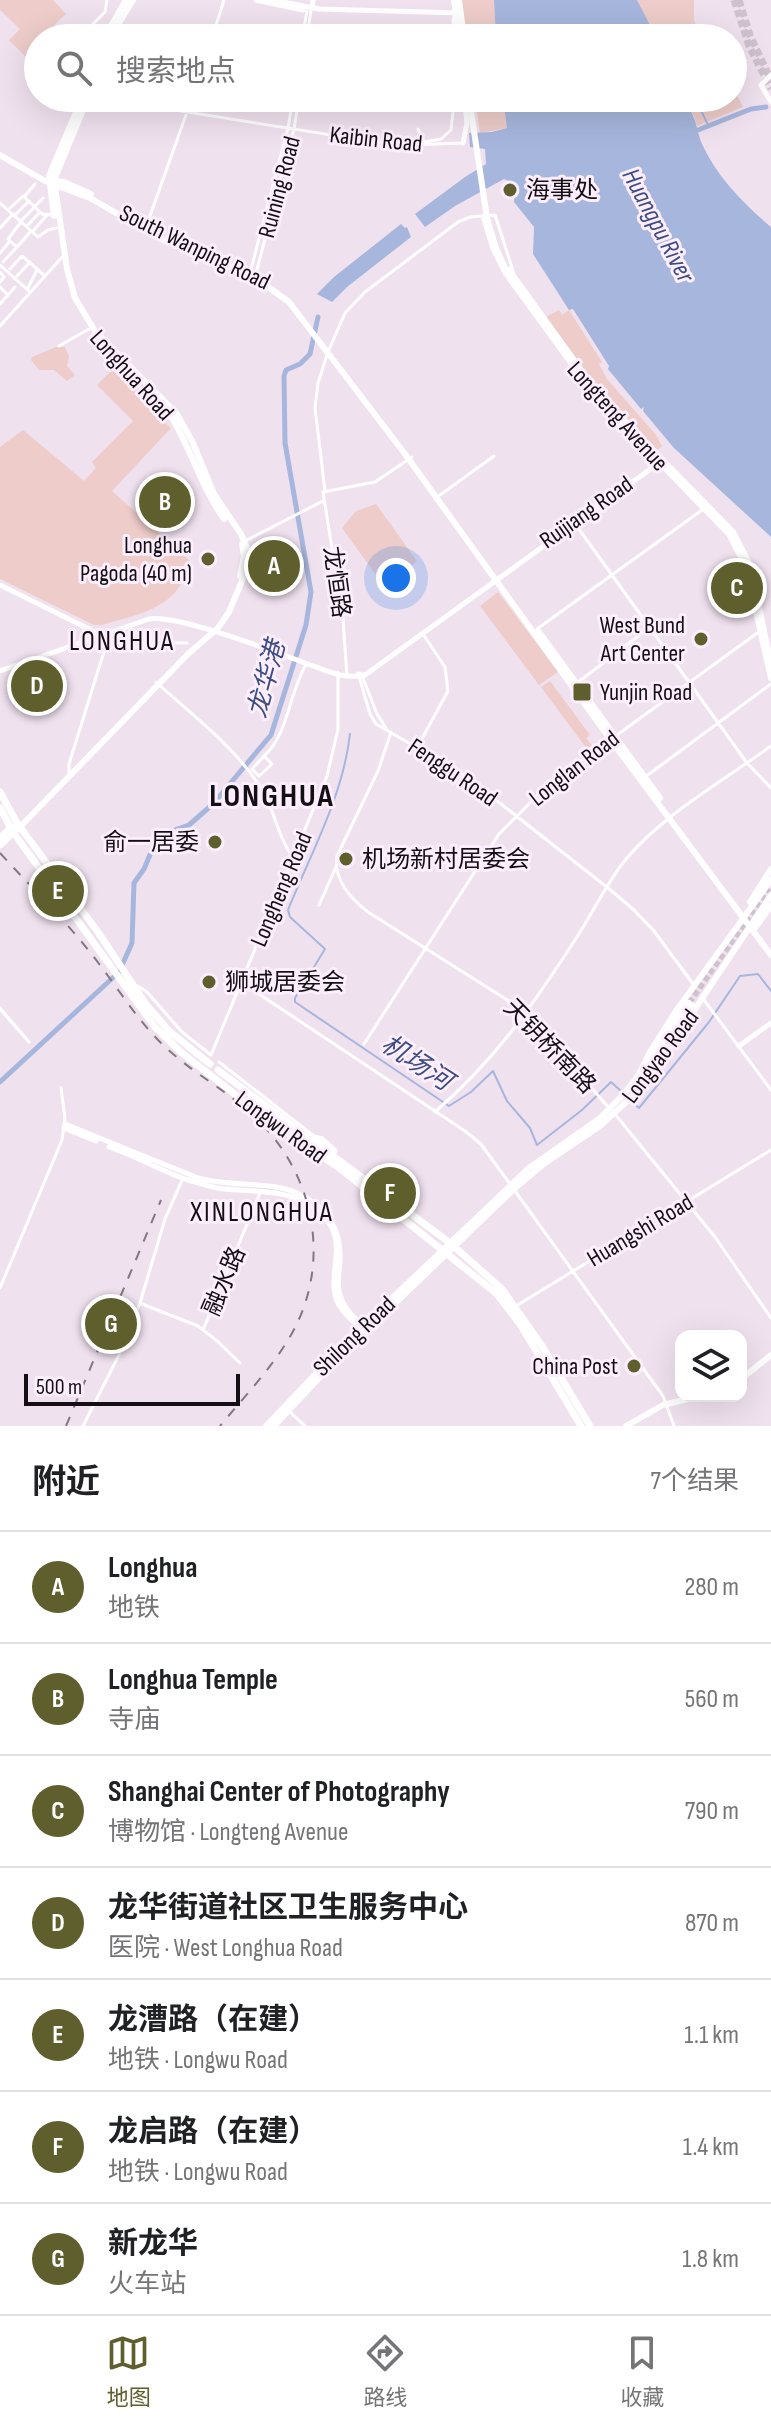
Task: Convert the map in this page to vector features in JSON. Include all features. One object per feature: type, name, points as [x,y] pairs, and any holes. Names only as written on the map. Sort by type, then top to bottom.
[{"type":"main road","points":[[112,24],[126,0]]},
{"type":"main road","points":[[118,24],[133,0]]},
{"type":"main road","points":[[456,0],[459,24]]},
{"type":"main road","points":[[52,182],[80,112]]},
{"type":"main road","name":"Longteng Avenue","points":[[471,112],[488,209],[501,257],[514,282],[599,395],[729,534],[743,558],[771,664]]},
{"type":"main road","name":"South Wanping Road","points":[[0,155],[45,181],[92,195],[146,227],[284,292],[306,316],[322,341]]},
{"type":"main road","name":"South Wanping Road","points":[[52,182],[90,198],[163,240],[252,275],[282,295],[322,341]]},
{"type":"main road","name":"Longhua Road","points":[[52,182],[50,215],[81,310],[95,331],[177,414],[214,494],[245,541],[248,554],[244,576],[229,612],[70,774]]},
{"type":"main road","name":"Longhua Road","points":[[52,182],[71,297],[89,329],[165,406],[187,444],[211,498],[242,546],[241,572],[231,602],[211,631]]},
{"type":"main road","points":[[322,341],[744,915],[755,923],[771,952]]},
{"type":"main road","points":[[410,458],[440,495],[672,817]]},
{"type":"main road","name":"Longteng Avenue","points":[[661,462],[716,511],[738,539],[753,575],[771,681]]},
{"type":"main road","name":"Longhua Road","points":[[70,774],[157,683]]},
{"type":"main road","points":[[0,845],[70,774]]},
{"type":"main road","name":"Longwu Road","points":[[0,792],[15,827],[139,1007],[173,1045],[268,1120],[449,1248]]},
{"type":"main road","name":"Longwu Road","points":[[0,808],[169,1031],[211,1060]]},
{"type":"main road","points":[[0,838],[15,827]]},
{"type":"main road","name":"Longyao Road","points":[[638,1076],[650,1052],[744,915],[771,869]]},
{"type":"main road","points":[[751,904],[771,878]]},
{"type":"main road","name":"Longyao Road","points":[[751,904],[771,878]]},
{"type":"main road","name":"Longyao Road","points":[[449,1248],[513,1186],[640,1087],[705,1000],[770,901]]},
{"type":"main road","points":[[627,1097],[638,1076],[690,1004],[640,1087]]},
{"type":"main road","name":"Longwu Road","points":[[219,1066],[304,1136],[350,1166],[449,1248],[513,1308],[590,1426]]},
{"type":"main road","points":[[304,1136],[315,1138],[350,1166]]},
{"type":"main road","name":"Shilong Road","points":[[266,1426],[449,1248]]},
{"type":"main road","name":"Longwu Road","points":[[513,1308],[581,1426]]},
{"type":"main road","points":[[747,1374],[771,1355]]},
{"type":"main road","points":[[626,1426],[675,1401]]},
{"type":"main road","name":"Shilong Road","points":[[274,1426],[287,1408]]},
{"type":"street","points":[[93,24],[105,12],[107,0]]},
{"type":"street","points":[[216,24],[224,0]]},
{"type":"street","points":[[256,0],[308,9],[458,13]]},
{"type":"street","points":[[272,0],[308,9]]},
{"type":"street","points":[[306,24],[311,0]]},
{"type":"street","points":[[771,75],[761,85],[771,102]]},
{"type":"street","points":[[146,227],[187,112]]},
{"type":"street","name":"Kaibin Road","points":[[187,112],[407,145],[463,143]]},
{"type":"street","name":"Ruining Road","points":[[291,129],[292,112]]},
{"type":"street","name":"Ruining Road","points":[[252,275],[295,112]]},
{"type":"street","points":[[418,129],[424,142],[441,139],[451,130],[453,112]]},
{"type":"street","points":[[463,143],[467,112]]},
{"type":"street","points":[[0,213],[24,197],[35,184]]},
{"type":"street","points":[[24,197],[40,212],[50,215]]},
{"type":"street","points":[[17,247],[8,237],[43,198]]},
{"type":"street","points":[[0,228],[29,201]]},
{"type":"street","points":[[0,203],[39,237],[56,228]]},
{"type":"street","points":[[28,225],[40,212]]},
{"type":"street","points":[[30,292],[2,264],[50,215]]},
{"type":"street","points":[[495,215],[514,282],[496,260],[482,216],[495,215]]},
{"type":"street","name":"龙恒路","points":[[348,675],[315,408],[318,383],[341,320],[358,297],[458,222],[482,216]]},
{"type":"street","points":[[0,253],[10,241]]},
{"type":"street","points":[[10,269],[22,256],[45,276]]},
{"type":"street","points":[[0,326],[63,257]]},
{"type":"street","points":[[17,276],[30,262]]},
{"type":"street","points":[[21,302],[37,269]]},
{"type":"street","points":[[0,272],[4,277],[0,282]]},
{"type":"street","points":[[0,304],[15,287]]},
{"type":"street","points":[[0,289],[7,296]]},
{"type":"street","points":[[59,346],[89,329]]},
{"type":"street","points":[[440,495],[494,456]]},
{"type":"street","points":[[324,492],[375,482],[410,458]]},
{"type":"street","name":"Ruijiang Road","points":[[359,675],[379,667],[497,578],[661,462]]},
{"type":"street","name":"Ruijiang Road","points":[[359,675],[661,462]]},
{"type":"street","points":[[245,541],[325,500]]},
{"type":"street","points":[[537,629],[705,508]]},
{"type":"street","points":[[576,524],[747,763],[771,788]]},
{"type":"street","points":[[0,585],[120,642],[187,643]]},
{"type":"street","points":[[0,671],[155,618],[175,620],[338,673]]},
{"type":"street","points":[[577,683],[649,628]]},
{"type":"street","name":"Longlan Road","points":[[364,1044],[484,855],[515,816],[561,774],[761,630]]},
{"type":"street","points":[[418,746],[448,691],[445,667],[423,634]]},
{"type":"street","points":[[70,774],[69,764],[106,645],[102,636]]},
{"type":"street","points":[[304,662],[327,671],[359,675]]},
{"type":"street","points":[[264,756],[272,764],[259,776],[252,769],[275,744],[304,662]]},
{"type":"street","name":"Longheng Road","points":[[211,1060],[333,757],[339,718],[338,673]]},
{"type":"street","name":"Fenggu Road","points":[[359,675],[372,718],[390,732],[464,775],[608,888],[654,931],[694,986]]},
{"type":"street","points":[[645,777],[771,681]]},
{"type":"street","points":[[157,683],[243,762],[262,790],[294,858]]},
{"type":"street","points":[[319,905],[336,867],[339,850],[383,760],[390,732]]},
{"type":"street","points":[[435,1112],[478,1073],[526,1016],[617,871],[640,844],[672,817],[771,746]]},
{"type":"street","name":"天钥桥南路","points":[[336,867],[342,883],[363,908],[497,992],[526,1016],[612,1111],[687,1202],[771,1318]]},
{"type":"street","points":[[256,992],[481,1144],[668,1403],[674,1426]]},
{"type":"street","points":[[705,1000],[771,1090]]},
{"type":"street","points":[[0,1008],[30,1041],[6,1017],[0,1008]]},
{"type":"street","points":[[739,1046],[771,1023]]},
{"type":"street","points":[[219,1066],[315,1138]]},
{"type":"street","points":[[0,1288],[62,1140],[61,1088]]},
{"type":"street","points":[[64,1126],[219,1188],[298,1193],[326,1214],[340,1237],[340,1296],[363,1330]]},
{"type":"street","name":"Huangshi Road","points":[[513,1308],[771,1150]]},
{"type":"street","points":[[83,1426],[120,1353],[140,1303],[165,1219],[184,1175]]},
{"type":"street","name":"融水路","points":[[203,1330],[262,1189]]},
{"type":"street","points":[[140,1303],[203,1330],[240,1363]]},
{"type":"street","points":[[287,1408],[305,1426]]},
{"type":"shaded area","points":[[0,0],[53,0],[66,14],[55,24],[24,24],[24,55],[9,40],[20,29],[0,10]]},
{"type":"shaded area","points":[[461,0],[494,0],[495,24],[464,24]]},
{"type":"shaded area","points":[[637,0],[694,0],[696,24],[649,24]]},
{"type":"shaded area","points":[[477,112],[505,112],[507,128],[480,133]]},
{"type":"shaded area","points":[[684,112],[731,112],[697,126],[694,115]]},
{"type":"shaded area","points":[[559,310],[562,315],[569,310],[602,362],[599,364],[607,379],[656,435],[662,446],[657,450],[593,381],[546,317]]},
{"type":"shaded area","points":[[56,347],[65,347],[69,356],[67,366],[75,375],[67,381],[54,370],[39,370],[31,360]]},
{"type":"shaded area","points":[[117,365],[161,410],[156,415],[171,428],[112,491],[190,561],[185,577],[168,599],[145,612],[94,625],[0,579],[0,447],[23,430],[84,481],[96,468],[92,462],[133,421],[97,385]]},
{"type":"shaded area","points":[[376,504],[417,561],[384,586],[342,528],[356,511]]},
{"type":"shaded area","points":[[498,592],[558,672],[539,685],[480,606]]},
{"type":"shaded area","points":[[550,681],[590,735],[586,738],[592,746],[587,749],[541,687]]},
{"type":"water","points":[[494,0],[637,0],[649,23],[649,24],[495,24]]},
{"type":"water","name":"Huangpu River","points":[[505,112],[691,112],[702,144],[723,179],[771,227],[771,537],[674,448],[643,411],[644,407],[641,409],[608,369],[573,309],[569,310],[533,254],[534,227],[514,202],[515,188],[509,181],[504,179],[425,227],[415,214],[486,164],[485,149],[470,147],[469,133],[507,128]]},
{"type":"water","points":[[401,224],[407,227],[411,237],[332,302],[317,294],[334,277]]},
{"type":"waterway","points":[[747,111],[766,107]]},
{"type":"waterway","points":[[702,112],[708,125]]},
{"type":"waterway","points":[[698,130],[743,112]]},
{"type":"waterway","name":"龙华港","points":[[0,1082],[119,972],[132,943],[134,883],[155,843],[163,834],[189,825],[213,804],[271,735],[306,625],[311,592],[285,443],[284,376],[286,370],[300,364],[310,354],[318,317]]},
{"type":"waterway","name":"机场河","points":[[350,734],[341,780],[288,910],[290,917],[325,949],[295,1002],[449,1106],[471,1092],[493,1071],[507,1101],[530,1128],[537,1145],[582,1110],[611,1082],[622,1092]]},
{"type":"waterway","name":"机场河","points":[[630,1100],[639,1108],[709,1022],[740,976],[758,974],[771,991]]},
{"type":"tunnel","points":[[734,0],[742,24]]},
{"type":"tunnel","points":[[739,0],[747,24]]},
{"type":"tunnel","points":[[747,25],[771,80]]},
{"type":"tunnel","points":[[747,40],[771,89]]},
{"type":"tunnel","points":[[689,1003],[769,888]]},
{"type":"railway","points":[[0,853],[79,939],[161,1043],[261,1123],[295,1170],[312,1224],[314,1252],[311,1280],[303,1308],[291,1335],[275,1359],[220,1426]]},
{"type":"railway","points":[[66,1426],[161,1200]]},
{"type":"place","name":"海事处","points":[[510,190]]},
{"type":"place","name":"Longhua Temple","points":[[165,502]]},
{"type":"place","name":"Longhua Pagoda (40 m)","points":[[208,559]]},
{"type":"place","name":"Longhua","points":[[274,566]]},
{"type":"place","name":"Shanghai Center of Photography","points":[[737,588]]},
{"type":"place","name":"West Bund Art Center","points":[[701,639]]},
{"type":"place","name":"龙华街道社区卫生服务中心","points":[[37,686]]},
{"type":"place","name":"Yunjin Road","points":[[582,692]]},
{"type":"place","name":"俞一居委","points":[[215,842]]},
{"type":"place","name":"机场新村居委会","points":[[346,859]]},
{"type":"place","name":"龙漕路（在建）","points":[[58,891]]},
{"type":"place","name":"狮城居委会","points":[[209,982]]},
{"type":"place","name":"龙启路（在建）","points":[[390,1193]]},
{"type":"place","name":"新龙华","points":[[111,1324]]},
{"type":"place","name":"China Post","points":[[634,1366]]},
{"type":"district","name":"LONGHUA","points":[[122,640]]},
{"type":"district","name":"LONGHUA","points":[[272,795]]},
{"type":"district","name":"XINLONGHUA","points":[[262,1211]]}]
